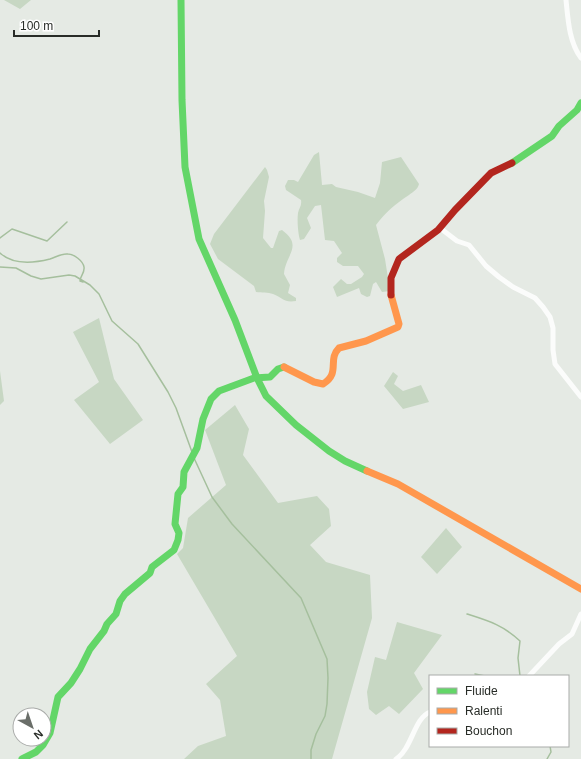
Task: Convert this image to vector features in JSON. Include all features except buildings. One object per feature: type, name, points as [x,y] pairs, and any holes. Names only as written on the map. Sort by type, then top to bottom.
[{"type":"street","points":[[181,0],[182,100],[185,167],[199,239],[257,378],[266,396],[296,425],[329,451],[345,461],[398,484],[581,589]]},
{"type":"street","points":[[566,0],[568,24],[573,41],[581,58]]},
{"type":"street","points":[[22,759],[34,756],[50,733],[58,697],[71,683],[90,649],[104,631],[107,624],[116,614],[123,598],[150,573],[152,567],[174,550],[179,533],[175,524],[178,494],[183,487],[184,472],[197,448],[203,419],[211,399],[219,391],[257,378],[270,376],[278,368],[283,367],[314,382],[323,384],[332,377],[334,358],[338,348],[366,341],[398,327],[400,324],[391,299],[391,278],[399,259],[440,228],[486,177],[491,173],[511,164],[552,136],[565,119],[577,110],[581,103]]},
{"type":"street","points":[[440,228],[457,241],[469,245],[486,266],[499,277],[513,287],[535,298],[544,306],[550,317],[553,328],[553,350],[555,364],[581,397]]},
{"type":"street","points":[[531,675],[560,644],[572,634],[581,614]]},
{"type":"street","points":[[396,759],[410,743],[422,718],[429,713]]},
{"type":"green space","points":[[4,0],[31,0],[20,9]]},
{"type":"green space","points":[[319,152],[322,185],[332,184],[336,187],[375,198],[380,183],[382,162],[401,157],[419,184],[415,190],[391,208],[376,225],[385,259],[390,291],[382,292],[376,282],[373,284],[370,296],[367,297],[361,294],[359,288],[337,297],[333,287],[341,279],[347,284],[351,284],[364,274],[358,266],[343,266],[337,262],[337,258],[342,253],[334,241],[325,240],[321,205],[315,206],[307,218],[311,228],[304,239],[300,240],[298,231],[298,213],[301,200],[286,190],[285,186],[288,180],[298,182],[314,155]]},
{"type":"green space","points":[[265,167],[269,177],[264,201],[265,211],[263,238],[271,248],[273,248],[279,231],[282,230],[292,241],[292,251],[285,267],[284,274],[290,285],[288,293],[296,298],[296,301],[286,301],[271,293],[256,292],[254,286],[218,259],[210,244],[214,234]]},
{"type":"green space","points":[[99,318],[114,379],[143,420],[110,444],[74,400],[99,382],[73,332]]},
{"type":"green space","points":[[0,371],[4,401],[0,405]]},
{"type":"green space","points":[[393,372],[398,376],[394,384],[403,391],[421,385],[429,402],[403,409],[384,386]]},
{"type":"green space","points":[[235,405],[249,429],[243,455],[278,503],[317,496],[329,509],[331,526],[310,545],[326,562],[370,575],[372,618],[332,759],[184,759],[198,746],[226,736],[220,700],[206,684],[237,656],[177,554],[183,548],[188,518],[226,485],[205,430]]},
{"type":"green space","points":[[446,528],[462,547],[437,574],[421,557]]},
{"type":"green space","points":[[397,622],[442,635],[414,673],[423,689],[399,714],[389,706],[376,715],[369,709],[367,692],[375,657],[386,660]]},
{"type":"waterway","points":[[0,238],[12,229],[47,241],[67,222]]},
{"type":"waterway","points":[[0,253],[11,260],[24,262],[50,259],[64,254],[73,255],[80,260],[84,267],[80,281],[83,282]]},
{"type":"waterway","points":[[0,267],[16,268],[31,276],[41,279],[69,275],[75,276],[90,285],[99,294],[112,321],[138,344],[168,392],[176,408],[192,452]]},
{"type":"waterway","points":[[194,458],[212,497],[232,524],[301,598],[327,659],[327,704],[325,716],[316,734],[311,750],[311,759]]},
{"type":"waterway","points":[[467,614],[502,627],[520,641],[518,658],[520,675]]},
{"type":"waterway","points":[[475,674],[480,675]]},
{"type":"waterway","points":[[547,759],[551,752],[550,747]]},
{"type":"traffic: fast","points":[[181,0],[182,100],[185,167],[199,239],[235,320],[257,378],[266,396],[296,425],[329,451],[345,461],[367,471]]},
{"type":"traffic: fast","points":[[512,163],[552,136],[559,126],[577,110],[581,103]]},
{"type":"traffic: fast","points":[[22,759],[36,752],[43,745],[50,733],[58,697],[71,683],[90,649],[104,631],[107,624],[116,614],[120,601],[125,594],[150,573],[152,567],[174,550],[179,533],[175,524],[178,494],[183,487],[184,472],[197,448],[203,419],[211,399],[219,391],[254,378],[270,377],[278,369],[284,367]]},
{"type":"traffic: slow","points":[[284,367],[314,382],[323,384],[328,380],[333,371],[334,357],[339,348],[366,341],[398,327],[399,324],[391,295]]},
{"type":"traffic: slow","points":[[367,471],[398,484],[581,589]]},
{"type":"traffic: jam","points":[[391,295],[391,278],[399,259],[438,230],[491,173],[512,163]]}]
